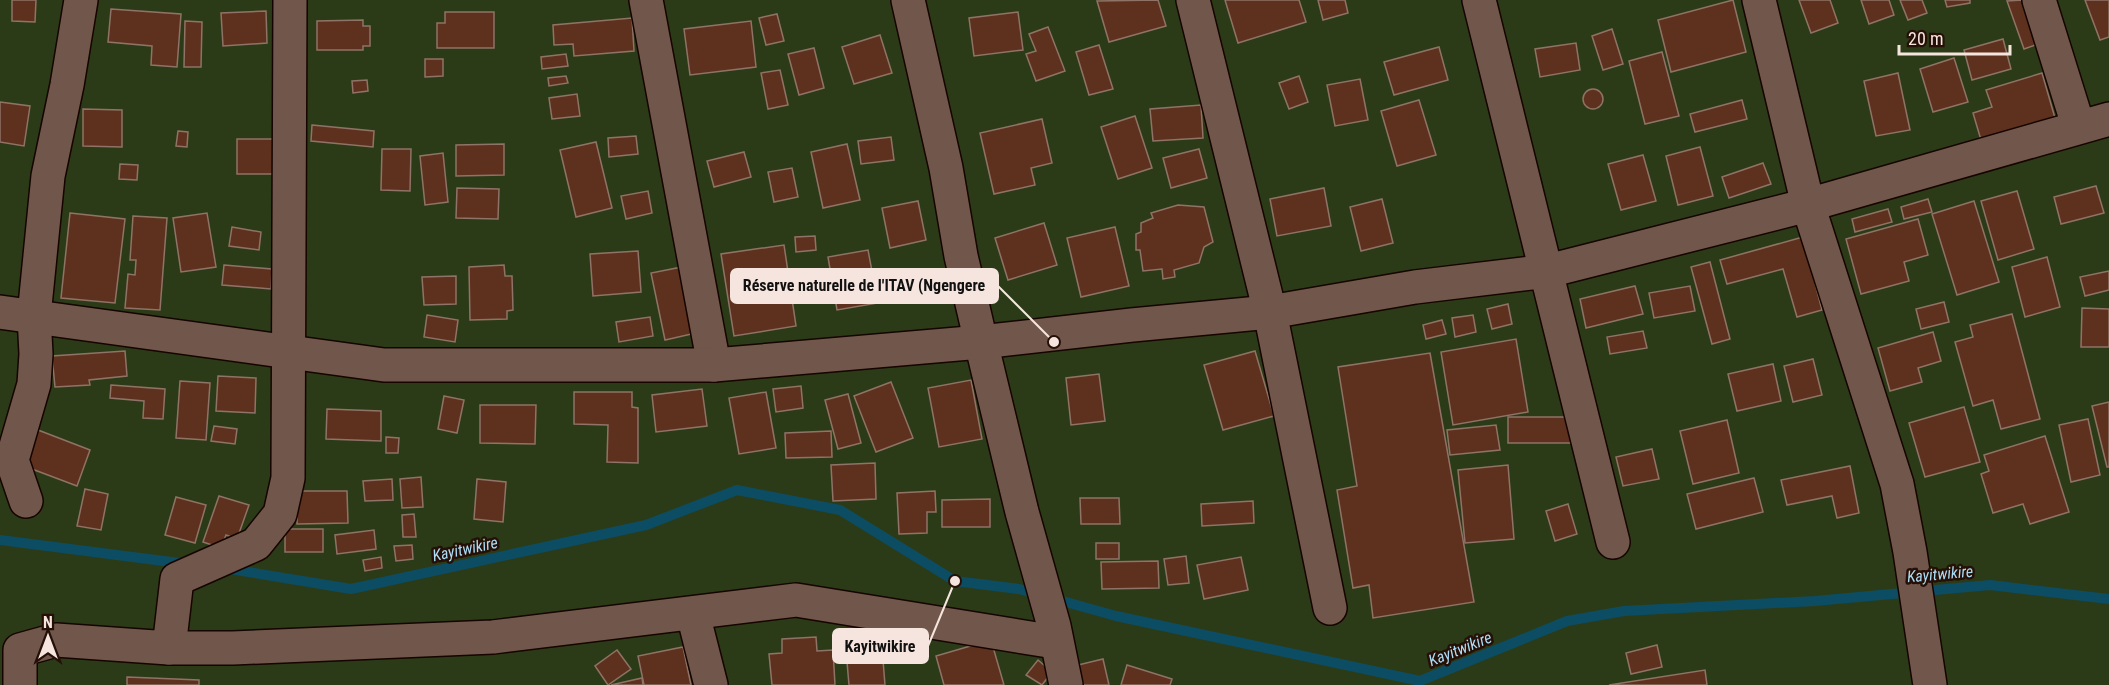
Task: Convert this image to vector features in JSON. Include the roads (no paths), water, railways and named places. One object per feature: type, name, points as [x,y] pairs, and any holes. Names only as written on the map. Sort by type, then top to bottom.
[{"type":"street","points":[[26,501],[12,460],[34,384],[36,354],[34,316],[48,176],[68,85],[81,0]]},
{"type":"street","points":[[169,648],[177,579],[256,544],[280,514],[288,478],[288,353],[291,297],[290,0]]},
{"type":"street","points":[[646,0],[714,366]]},
{"type":"street","points":[[908,0],[946,168],[961,256],[1066,685]]},
{"type":"street","points":[[1192,0],[1270,312],[1330,608]]},
{"type":"street","points":[[1479,0],[1548,271],[1613,542]]},
{"type":"street","points":[[1759,0],[1808,205],[1897,484],[1910,552],[1930,685]]},
{"type":"street","points":[[0,312],[384,366],[714,366],[981,342],[1270,312],[1415,287],[1548,271],[2100,127],[2039,0]]},
{"type":"street","points":[[20,685],[10,650],[56,640],[169,648],[233,648],[493,637],[796,600],[1054,634]]},
{"type":"street","points":[[693,614],[711,685]]},
{"type":"waterway","name":"Kayitwikire","points":[[224,568],[351,589],[646,525],[737,490],[840,510],[955,581],[1019,589],[1116,616],[1420,681],[1567,621],[1624,611],[1815,601],[1990,585],[2109,599]]},
{"type":"waterway","name":"Kayitwikire","points":[[0,540],[187,564]]},
{"type":"place","name":"Réserve naturelle de l'ITAV (Ngengere","points":[[1054,342]]},
{"type":"place","name":"Kayitwikire","points":[[955,581]]}]
